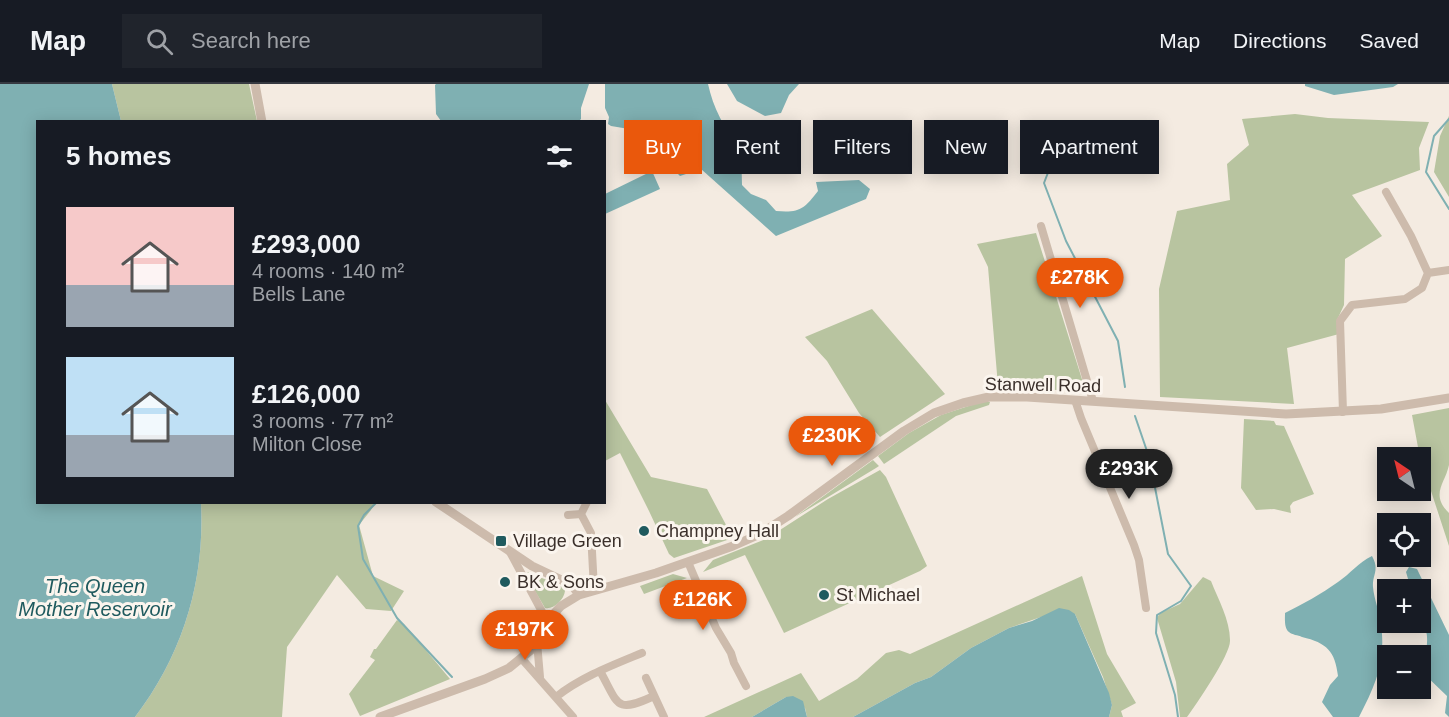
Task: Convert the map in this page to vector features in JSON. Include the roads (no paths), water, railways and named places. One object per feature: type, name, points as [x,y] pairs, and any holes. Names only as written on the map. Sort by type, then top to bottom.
[{"type":"street","points":[[255,84],[262,120]]},
{"type":"street","points":[[1343,412],[1340,321],[1352,305],[1405,299],[1422,288],[1428,273],[1411,236],[1386,192]]},
{"type":"street","points":[[1041,226],[1093,401]]},
{"type":"street","points":[[1428,273],[1449,270]]},
{"type":"street","name":"Stanwell Road","points":[[547,621],[561,606],[579,595],[688,562],[760,534],[788,516],[904,430],[934,413],[963,403],[989,398],[1027,397],[1286,414],[1343,412],[1405,406],[1449,398]]},
{"type":"street","points":[[1076,400],[1081,418],[1137,553],[1146,608]]},
{"type":"street","points":[[439,504],[532,566],[572,585],[579,595]]},
{"type":"street","points":[[581,514],[586,504]]},
{"type":"street","points":[[568,515],[581,514]]},
{"type":"street","points":[[581,514],[591,533],[594,589]]},
{"type":"street","points":[[380,717],[509,668],[522,659],[537,642],[547,621],[510,552]]},
{"type":"street","points":[[688,562],[716,628],[731,653],[746,687]]},
{"type":"street","points":[[537,642],[540,677]]},
{"type":"street","points":[[556,697],[600,671],[642,652]]},
{"type":"street","points":[[522,659],[573,717]]},
{"type":"street","points":[[600,671],[619,703],[625,707],[634,706],[654,696]]},
{"type":"street","points":[[646,678],[664,717]]},
{"type":"water","name":"The Queen Mother Reservoir","points":[[0,84],[112,84],[121,120],[36,120],[36,504],[201,504],[199,560],[195,588],[188,616],[166,668],[135,717],[0,717]]},
{"type":"water","points":[[589,84],[581,108],[580,120],[440,120],[436,114],[435,85]]},
{"type":"water","points":[[605,84],[708,84],[721,120],[714,120],[714,174],[742,174],[742,185],[751,194],[766,200],[776,211],[801,209],[818,191],[816,182],[859,180],[870,189],[866,199],[776,236],[702,170],[702,120],[624,120],[624,128],[608,124],[609,117],[605,108]]},
{"type":"water","points":[[727,84],[799,84],[789,95],[781,113],[765,116],[737,101]]},
{"type":"water","points":[[1305,84],[1398,84],[1393,87],[1334,95],[1305,86]]},
{"type":"water","points":[[646,174],[653,174],[660,189],[606,214],[606,194]]},
{"type":"water","points":[[1372,556],[1376,569],[1373,583],[1377,606],[1377,633],[1381,633],[1382,638],[1382,645],[1377,645],[1377,675],[1359,717],[1333,717],[1322,702],[1330,685],[1338,676],[1335,660],[1324,645],[1289,632],[1285,613],[1332,586]]},
{"type":"water","points":[[1409,567],[1417,569],[1422,579],[1408,579],[1406,572]]},
{"type":"water","points":[[1431,598],[1449,635],[1449,717],[1445,713],[1447,696],[1431,681],[1431,645],[1427,645],[1426,633],[1431,633]]},
{"type":"water","points":[[1059,608],[1075,614],[1109,693],[1112,705],[1109,717],[853,717],[915,683],[931,677],[971,648],[1009,628],[1032,621]]},
{"type":"water","points":[[793,696],[803,701],[807,717],[752,717],[786,697]]},
{"type":"waterway","points":[[1449,119],[1434,136],[1426,172],[1449,209]]},
{"type":"waterway","points":[[1047,174],[1044,183],[1066,241],[1118,341],[1125,387]]},
{"type":"waterway","points":[[1135,416],[1149,457],[1168,554],[1191,586],[1181,601],[1157,615],[1156,633],[1175,695],[1178,717]]},
{"type":"waterway","points":[[375,504],[364,515],[358,526],[363,559],[397,618],[452,677]]},
{"type":"place","name":"Champney Hall","points":[[644,531]]},
{"type":"place","name":"Village Green","points":[[501,541]]},
{"type":"place","name":"BK & Sons","points":[[505,582]]},
{"type":"place","name":"St Michael","points":[[824,595]]}]
